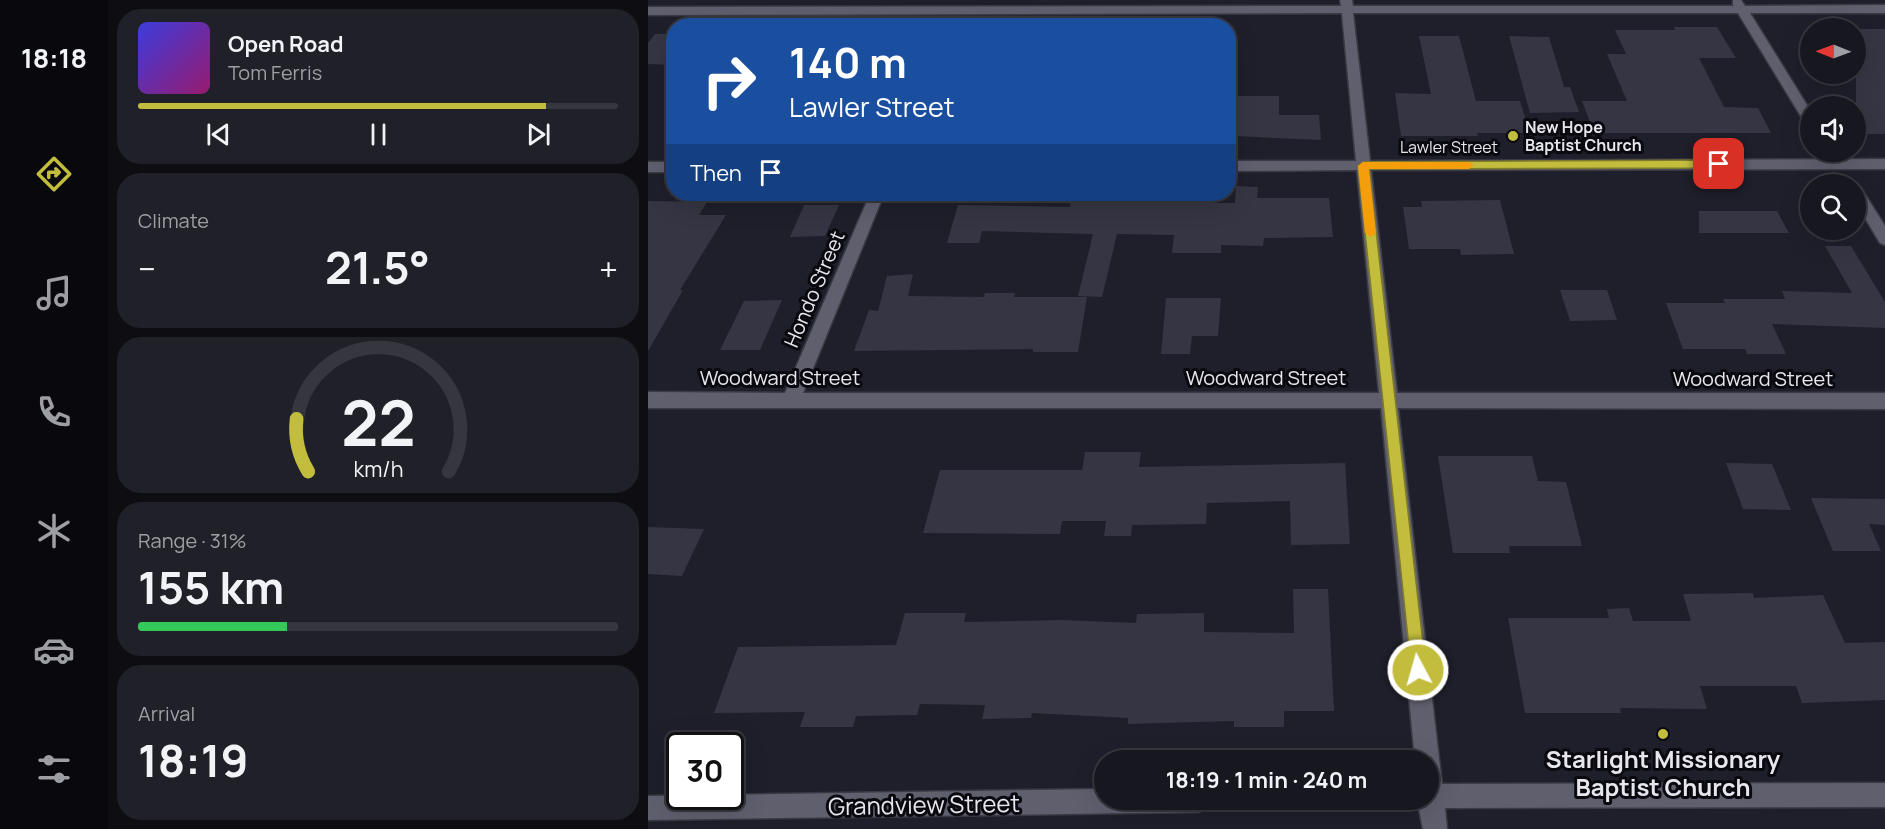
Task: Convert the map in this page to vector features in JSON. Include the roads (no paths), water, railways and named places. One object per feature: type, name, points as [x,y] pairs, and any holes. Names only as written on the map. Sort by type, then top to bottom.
[{"type":"street","points":[[648,11],[955,5],[1739,5],[1885,9]]},
{"type":"street","points":[[1346,5],[1426,750]]},
{"type":"street","points":[[1739,5],[1800,104]]},
{"type":"street","name":"Lawler Street","points":[[1236,166],[1800,159]]},
{"type":"street","name":"Lawler Street","points":[[1866,162],[1885,164]]},
{"type":"street","points":[[648,167],[666,167]]},
{"type":"street","name":"Hondo Street","points":[[791,400],[874,201]]},
{"type":"street","points":[[1866,208],[1885,239]]},
{"type":"street","name":"Woodward Street","points":[[648,400],[1885,401]]},
{"type":"street","points":[[1439,796],[1885,795]]},
{"type":"street","name":"Grandview Street","points":[[648,808],[1094,802]]},
{"type":"street","points":[[1432,810],[1434,829]]},
{"type":"place","name":"New Hope Baptist Church","points":[[1513,136]]},
{"type":"place","name":"Starlight Missionary Baptist Church","points":[[1663,734]]}]
